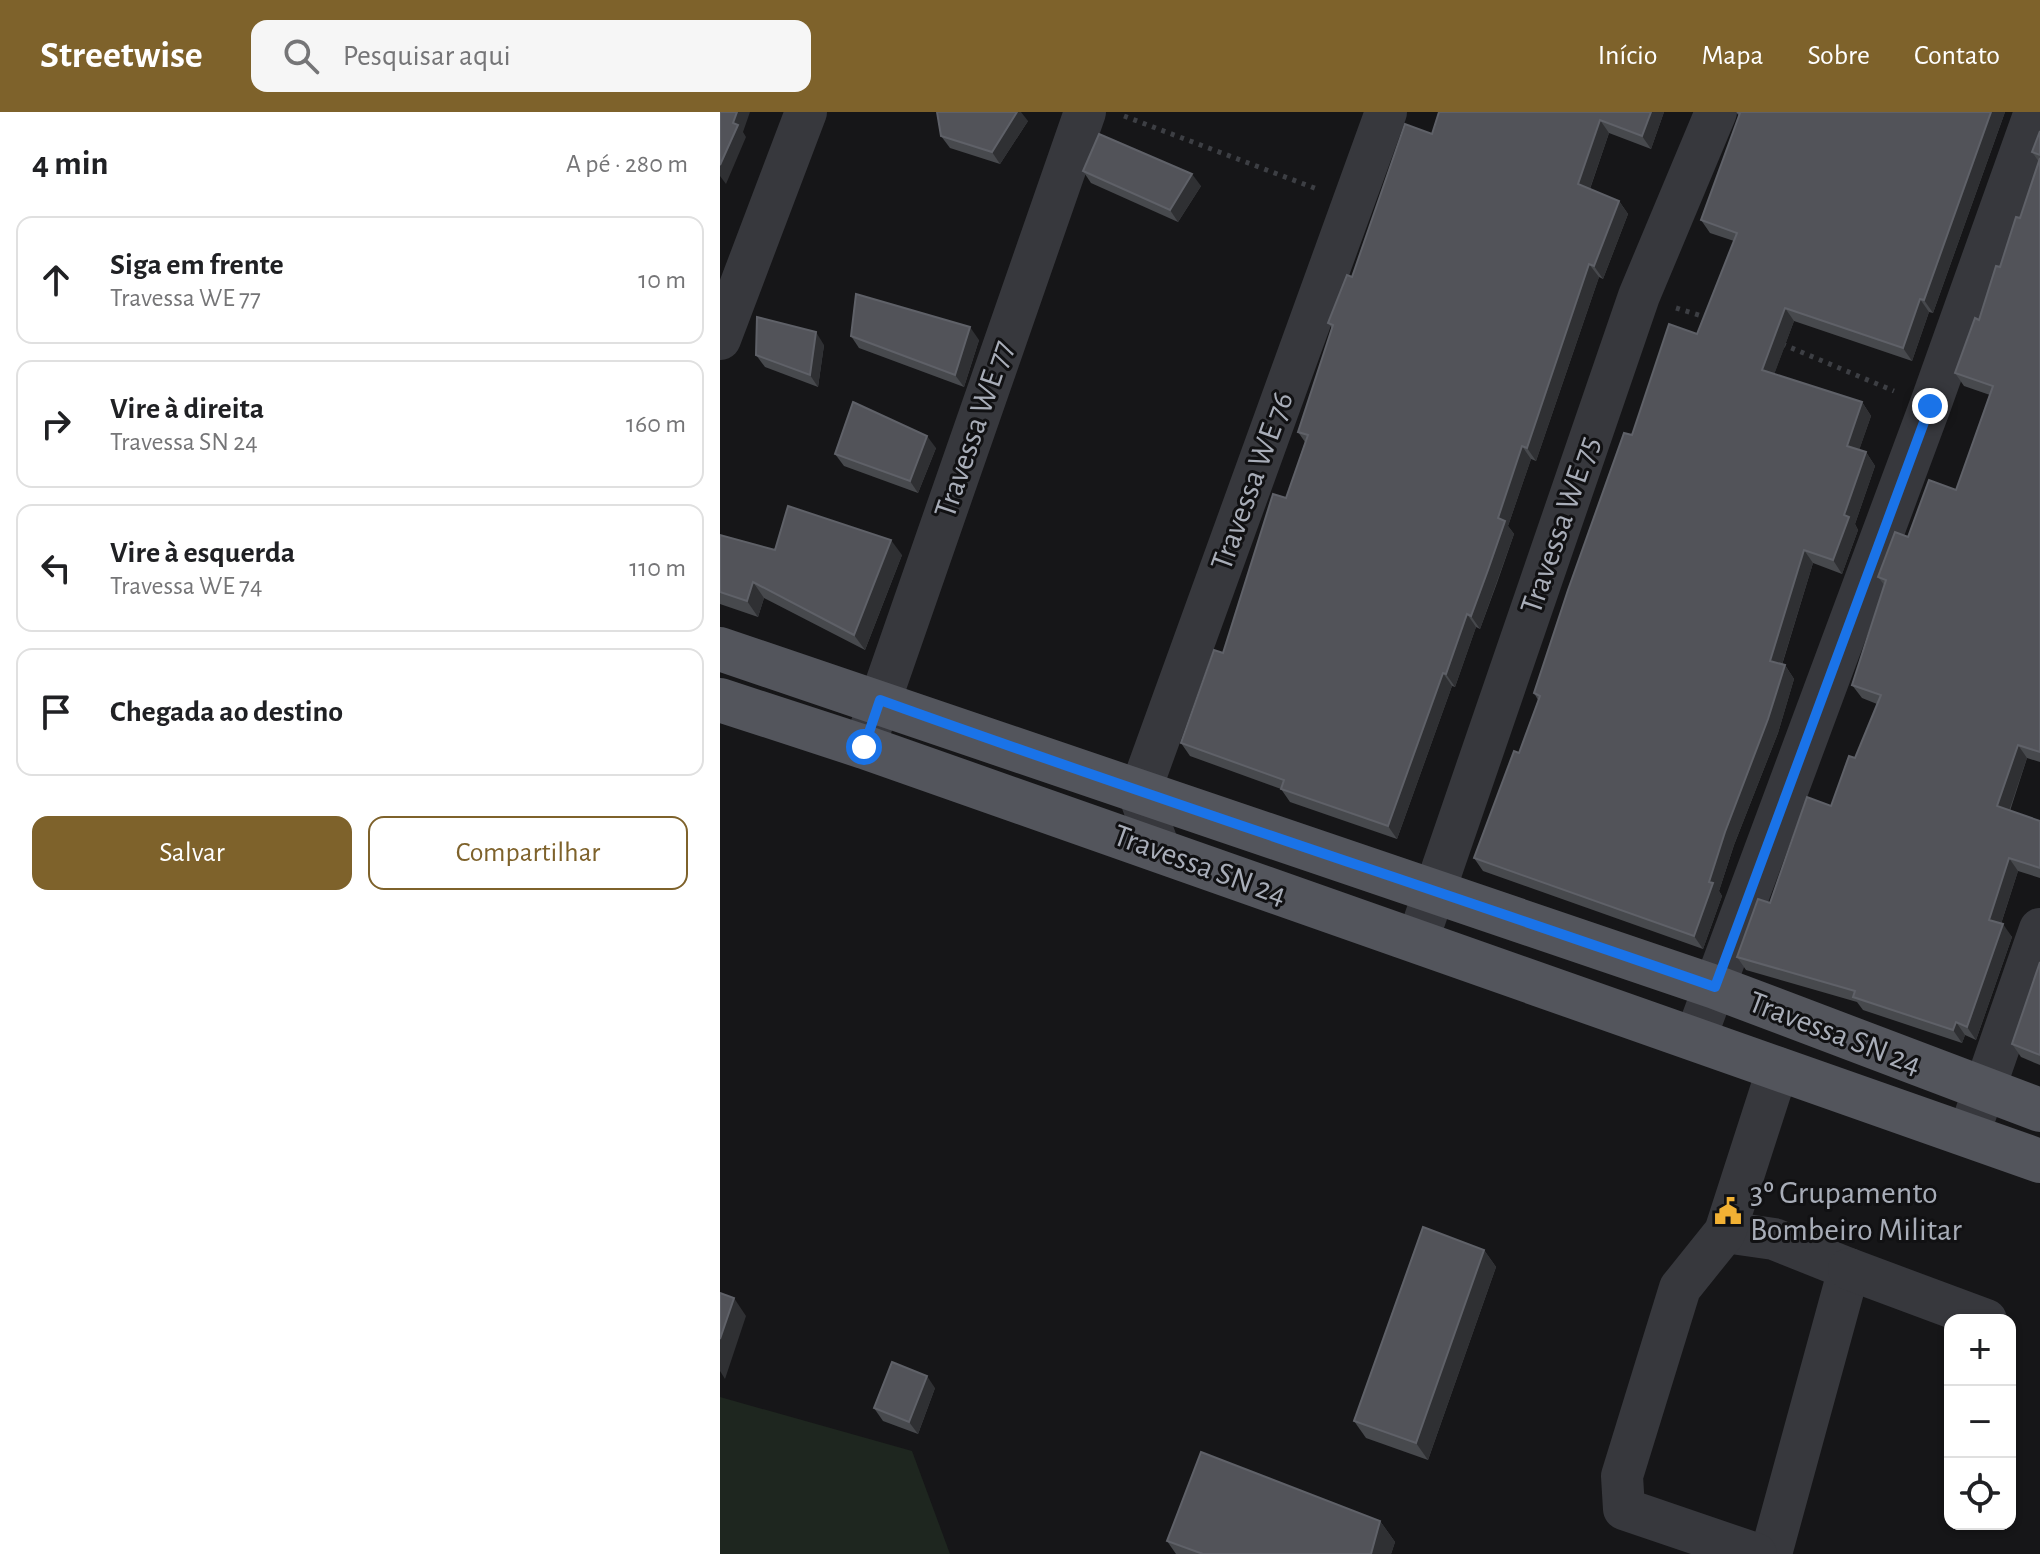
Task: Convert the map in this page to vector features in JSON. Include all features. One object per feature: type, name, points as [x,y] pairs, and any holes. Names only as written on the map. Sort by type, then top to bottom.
[{"type":"main road","name":"Travessa SN 24","points":[[720,649],[880,700],[1139,794],[1433,889],[1715,987],[1982,1091],[2040,1110]]},
{"type":"main road","name":"Travessa SN 24","points":[[720,700],[864,747],[2040,1161]]},
{"type":"street","points":[[720,339],[806,112]]},
{"type":"street","name":"Travessa WE 77","points":[[864,747],[1085,112]]},
{"type":"street","name":"Travessa WE 76","points":[[1139,794],[1386,112]]},
{"type":"street","name":"Travessa WE 75","points":[[1417,942],[1639,296],[1716,112]]},
{"type":"street","points":[[1695,1039],[1930,406],[2035,112]]},
{"type":"street","points":[[1139,794],[1160,851]]},
{"type":"street","points":[[1968,1136],[2040,929]]},
{"type":"street","points":[[1756,1554],[1624,1509],[1622,1476],[1680,1288],[1725,1232],[1778,1068]]},
{"type":"street","points":[[1725,1232],[1774,1239],[1970,1314]]},
{"type":"street","points":[[1771,1554],[1849,1269]]},
{"type":"path","points":[[1113,112],[1352,202]]},
{"type":"path","points":[[1639,296],[1711,320]]},
{"type":"path","points":[[1770,340],[1930,406]]},
{"type":"shaded area","points":[[720,1397],[912,1451],[950,1554],[720,1554]]},
{"type":"building","points":[[720,112],[737,112],[733,123],[738,125],[720,165]]},
{"type":"building","points":[[937,112],[1017,112],[992,152],[941,136]]},
{"type":"building","points":[[1439,112],[1651,112],[1642,136],[1600,120],[1578,184],[1619,201],[1594,266],[1589,264],[1527,448],[1522,446],[1498,518],[1505,521],[1488,570],[1471,616],[1467,614],[1446,674],[1443,673],[1388,826],[1281,789],[1284,780],[1181,743],[1214,650],[1223,653],[1273,494],[1286,498],[1308,435],[1298,432],[1333,325],[1328,323],[1347,275],[1352,277],[1405,124],[1432,134]]},
{"type":"building","points":[[1737,112],[1991,112],[1924,300],[1920,299],[1903,348],[1785,308],[1762,370],[1862,402],[1847,446],[1866,452],[1844,515],[1849,517],[1833,560],[1804,550],[1770,661],[1785,665],[1725,832],[1709,882],[1713,883],[1694,936],[1474,858],[1514,751],[1519,753],[1540,696],[1534,693],[1568,590],[1624,433],[1632,435],[1669,324],[1697,334],[1737,233],[1701,220],[1740,113]]},
{"type":"building","points":[[2040,131],[2040,155],[2032,152]]},
{"type":"building","points":[[1099,134],[1192,174],[1170,210],[1083,171]]},
{"type":"building","points":[[2040,158],[2040,752],[2018,745],[1997,806],[2040,821],[2040,868],[2009,858],[1989,920],[2003,924],[1967,1027],[1956,1022],[1953,1030],[1853,997],[1855,991],[1737,957],[1758,899],[1770,903],[1807,797],[1831,806],[1849,756],[1855,758],[1881,695],[1852,685],[1886,580],[1878,577],[1895,532],[1908,537],[1929,480],[1956,490],[1993,386],[1955,373],[1975,318],[1979,320],[1996,266],[2000,267],[2016,217],[2020,218]]},
{"type":"building","points":[[856,294],[970,327],[955,375],[851,336]]},
{"type":"building","points":[[757,317],[816,332],[810,375],[756,355]]},
{"type":"building","points":[[853,402],[927,436],[910,481],[835,454]]},
{"type":"building","points":[[788,506],[891,540],[854,635],[753,582],[747,601],[720,592],[720,535],[775,550]]},
{"type":"building","points":[[2040,962],[2040,1055],[2012,1044]]},
{"type":"building","points":[[1423,1227],[1484,1250],[1416,1443],[1354,1421]]},
{"type":"building","points":[[720,1293],[734,1298],[720,1339]]},
{"type":"building","points":[[892,1362],[927,1376],[909,1422],[874,1408]]},
{"type":"building","points":[[1201,1452],[1380,1521],[1371,1554],[1203,1554],[1167,1541]]},
{"type":"place","name":"3º Grupamento Bombeiro Militar","points":[[1728,1211]]},
{"type":"route","points":[[864,747],[880,700],[1139,794],[1433,889],[1715,987],[1930,406]]}]
